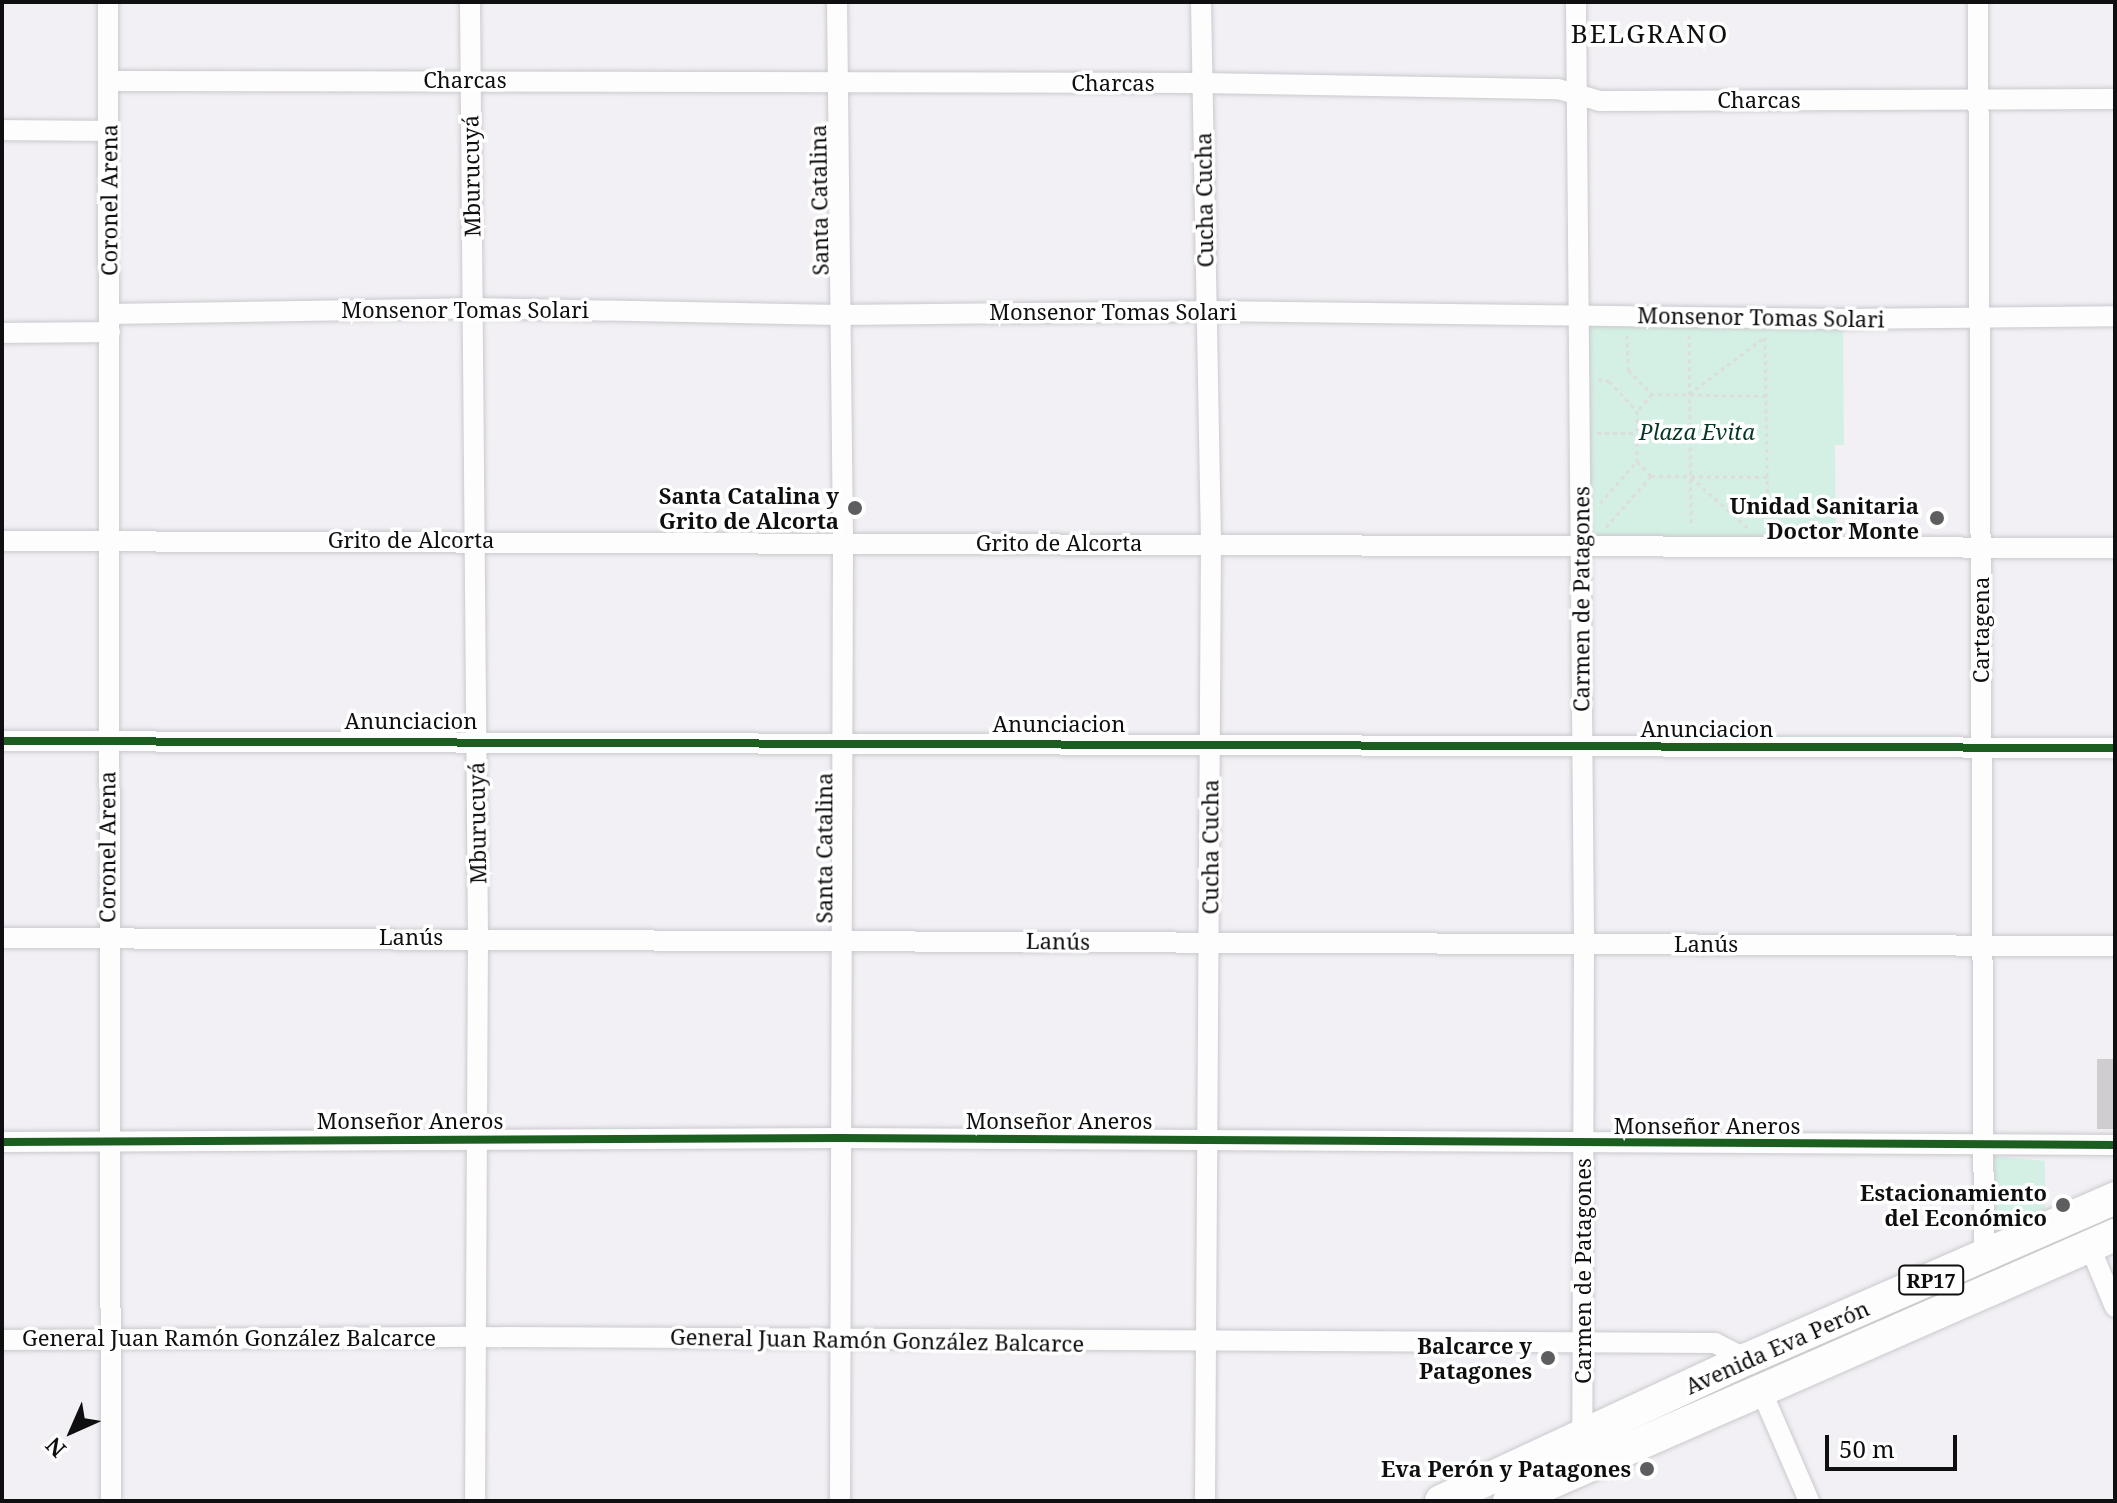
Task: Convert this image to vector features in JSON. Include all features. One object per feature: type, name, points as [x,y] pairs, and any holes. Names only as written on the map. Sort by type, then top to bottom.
[{"type":"main road","name":"Avenida Eva Perón","points":[[1441,1501],[1747,1359],[2115,1198]]},
{"type":"main road","name":"Avenida Eva Perón","points":[[1509,1501],[2102,1241]]},
{"type":"street","name":"Coronel Arena","points":[[108,2],[110,323],[106,936],[111,1501]]},
{"type":"street","name":"Mburucuyá","points":[[470,2],[478,937],[475,1501]]},
{"type":"street","name":"Santa Catalina","points":[[837,2],[843,542],[840,1501]]},
{"type":"street","name":"Cucha Cucha","points":[[1201,2],[1211,545],[1210,1141],[1205,1501]]},
{"type":"street","name":"Carmen de Patagones","points":[[1576,2],[1582,524],[1585,547],[1580,747],[1584,943],[1582,1436]]},
{"type":"street","name":"Cartagena","points":[[1978,2],[1982,548],[1979,945],[1984,1257]]},
{"type":"street","name":"Charcas","points":[[109,81],[1202,83],[1558,89],[1600,101],[2115,99]]},
{"type":"street","points":[[2,130],[108,131]]},
{"type":"street","name":"Monsenor Tomas Solari","points":[[2,333],[110,323],[473,308],[839,315],[1206,311],[1626,315],[1689,317],[1764,327],[1980,317],[2115,316]]},
{"type":"street","name":"Grito de Alcorta","points":[[2,541],[475,540],[2115,548]]},
{"type":"street","name":"Anunciacion","points":[[2,741],[476,739],[2115,748]]},
{"type":"street","name":"Lanús","points":[[2,938],[842,938],[2115,946]]},
{"type":"street","name":"Monseñor Aneros","points":[[2,1142],[839,1138],[2115,1145]]},
{"type":"street","points":[[2102,1241],[2115,1307]]},
{"type":"street","name":"General Juan Ramón González Balcarce","points":[[2,1340],[476,1337],[1207,1344],[1715,1343],[1730,1346],[1747,1359]]},
{"type":"street","points":[[1761,1390],[1809,1501]]},
{"type":"path","points":[[1626,315],[1628,370],[1652,394],[1766,396]]},
{"type":"path","points":[[1689,317],[1692,547]]},
{"type":"path","points":[[1689,394],[1764,327]]},
{"type":"path","points":[[1764,327],[1768,547]]},
{"type":"path","points":[[1580,377],[1609,381],[1637,411]]},
{"type":"path","points":[[1582,524],[1637,461],[1637,411],[1652,394]]},
{"type":"path","points":[[1581,432],[1637,433]]},
{"type":"path","points":[[1637,461],[1651,476],[1767,477]]},
{"type":"path","points":[[1585,547],[1651,476]]},
{"type":"path","points":[[1691,477],[1768,547]]},
{"type":"green space","name":"Plaza Evita","points":[[1580,315],[1843,319],[1844,445],[1835,445],[1836,546],[1582,547]]},
{"type":"green space","points":[[1994,1156],[2045,1161],[2045,1221],[1995,1239]]},
{"type":"green space","points":[[2115,1214],[2115,1218],[1768,1368]]},
{"type":"building","points":[[2097,1059],[2115,1059],[2115,1129],[2097,1129]]},
{"type":"cycle path","points":[[2,741],[2115,748]]},
{"type":"cycle path","points":[[2,1142],[839,1138],[2115,1145]]},
{"type":"place","name":"Santa Catalina y Grito de Alcorta","points":[[855,508]]},
{"type":"place","name":"Unidad Sanitaria Doctor Monte","points":[[1937,518]]},
{"type":"place","name":"Estacionamiento del Económico","points":[[2063,1205]]},
{"type":"place","name":"Balcarce y Patagones","points":[[1548,1358]]},
{"type":"place","name":"Eva Perón y Patagones","points":[[1647,1469]]},
{"type":"district","name":"BELGRANO","points":[[1650,34]]}]
